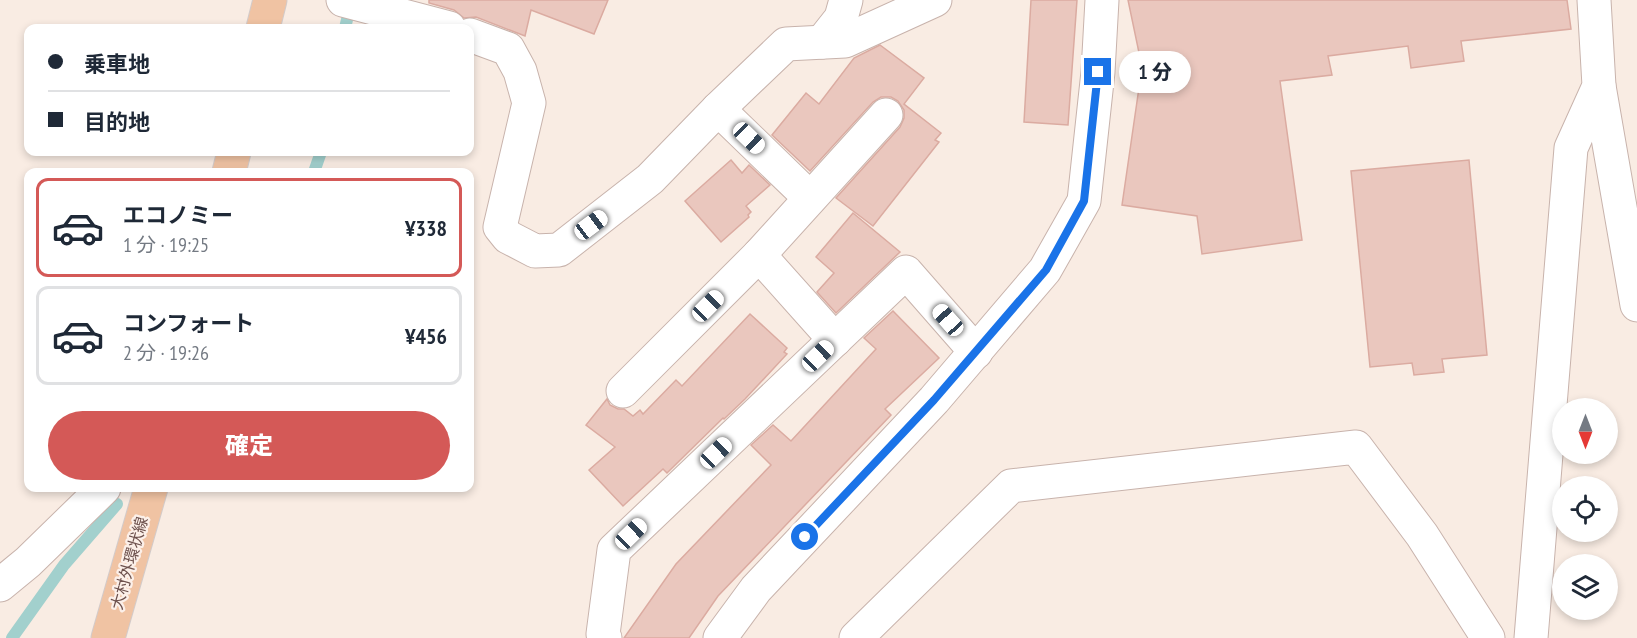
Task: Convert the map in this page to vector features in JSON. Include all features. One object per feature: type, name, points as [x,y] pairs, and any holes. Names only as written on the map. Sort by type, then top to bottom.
[{"type":"main road","points":[[264,24],[270,0]]},
{"type":"main road","name":"大村外環状線","points":[[108,638],[150,492]]},
{"type":"street","points":[[343,0],[435,24]]},
{"type":"street","points":[[822,42],[842,18],[846,0]]},
{"type":"street","points":[[474,36],[508,49],[520,71],[529,103],[500,227],[508,237],[535,252],[559,250],[650,179],[718,108],[786,44],[845,41],[935,0]]},
{"type":"street","points":[[720,638],[756,589],[934,400],[1046,270],[1084,201],[1098,72],[1102,0]]},
{"type":"street","points":[[1594,0],[1599,86],[1637,305]]},
{"type":"street","points":[[1531,638],[1571,148],[1599,86]]},
{"type":"street","points":[[718,108],[810,198]]},
{"type":"street","points":[[623,391],[759,255],[886,115]]},
{"type":"street","points":[[759,255],[835,340]]},
{"type":"street","points":[[605,638],[603,634],[614,550],[906,272],[976,352]]},
{"type":"street","points":[[856,638],[1011,486],[1356,447],[1422,535],[1488,638]]},
{"type":"street","points":[[0,585],[100,492]]},
{"type":"building","points":[[429,0],[608,0],[594,34],[531,10],[525,36],[476,17],[464,18],[454,10],[429,3]]},
{"type":"building","points":[[1031,0],[1077,0],[1068,125],[1024,122]]},
{"type":"building","points":[[1128,0],[1567,0],[1571,29],[1461,41],[1464,61],[1411,68],[1408,46],[1328,56],[1332,75],[1280,81],[1302,240],[1202,254],[1197,216],[1122,205],[1142,67]]},
{"type":"building","points":[[880,45],[924,78],[904,104],[941,133],[935,140],[939,142],[873,226],[836,198],[900,127],[904,118],[904,110],[898,101],[891,97],[881,97],[873,102],[810,171],[772,135],[806,93],[819,104],[854,58]]},
{"type":"building","points":[[731,160],[742,173],[749,165],[770,185],[746,206],[751,212],[749,217],[721,242],[685,201]]},
{"type":"building","points":[[1469,160],[1487,355],[1442,359],[1444,372],[1414,375],[1412,363],[1370,367],[1351,171]]},
{"type":"building","points":[[853,213],[900,252],[836,313],[817,292],[834,273],[816,257]]},
{"type":"building","points":[[893,311],[939,358],[885,409],[891,415],[718,596],[689,638],[624,638],[676,564],[771,465],[751,445],[773,425],[791,441],[876,349],[864,338]]},
{"type":"building","points":[[750,314],[787,348],[784,352],[787,354],[745,399],[667,473],[663,469],[623,506],[589,470],[615,447],[586,425],[607,399],[610,405],[624,409],[633,416],[640,410],[643,414],[676,380],[682,386]]},
{"type":"waterway","points":[[346,24],[351,3]]},
{"type":"waterway","points":[[315,168],[320,156]]},
{"type":"waterway","points":[[12,638],[64,565],[117,504]]},
{"type":"route","points":[[805,537],[934,400],[1046,270],[1084,201],[1098,72]]}]
